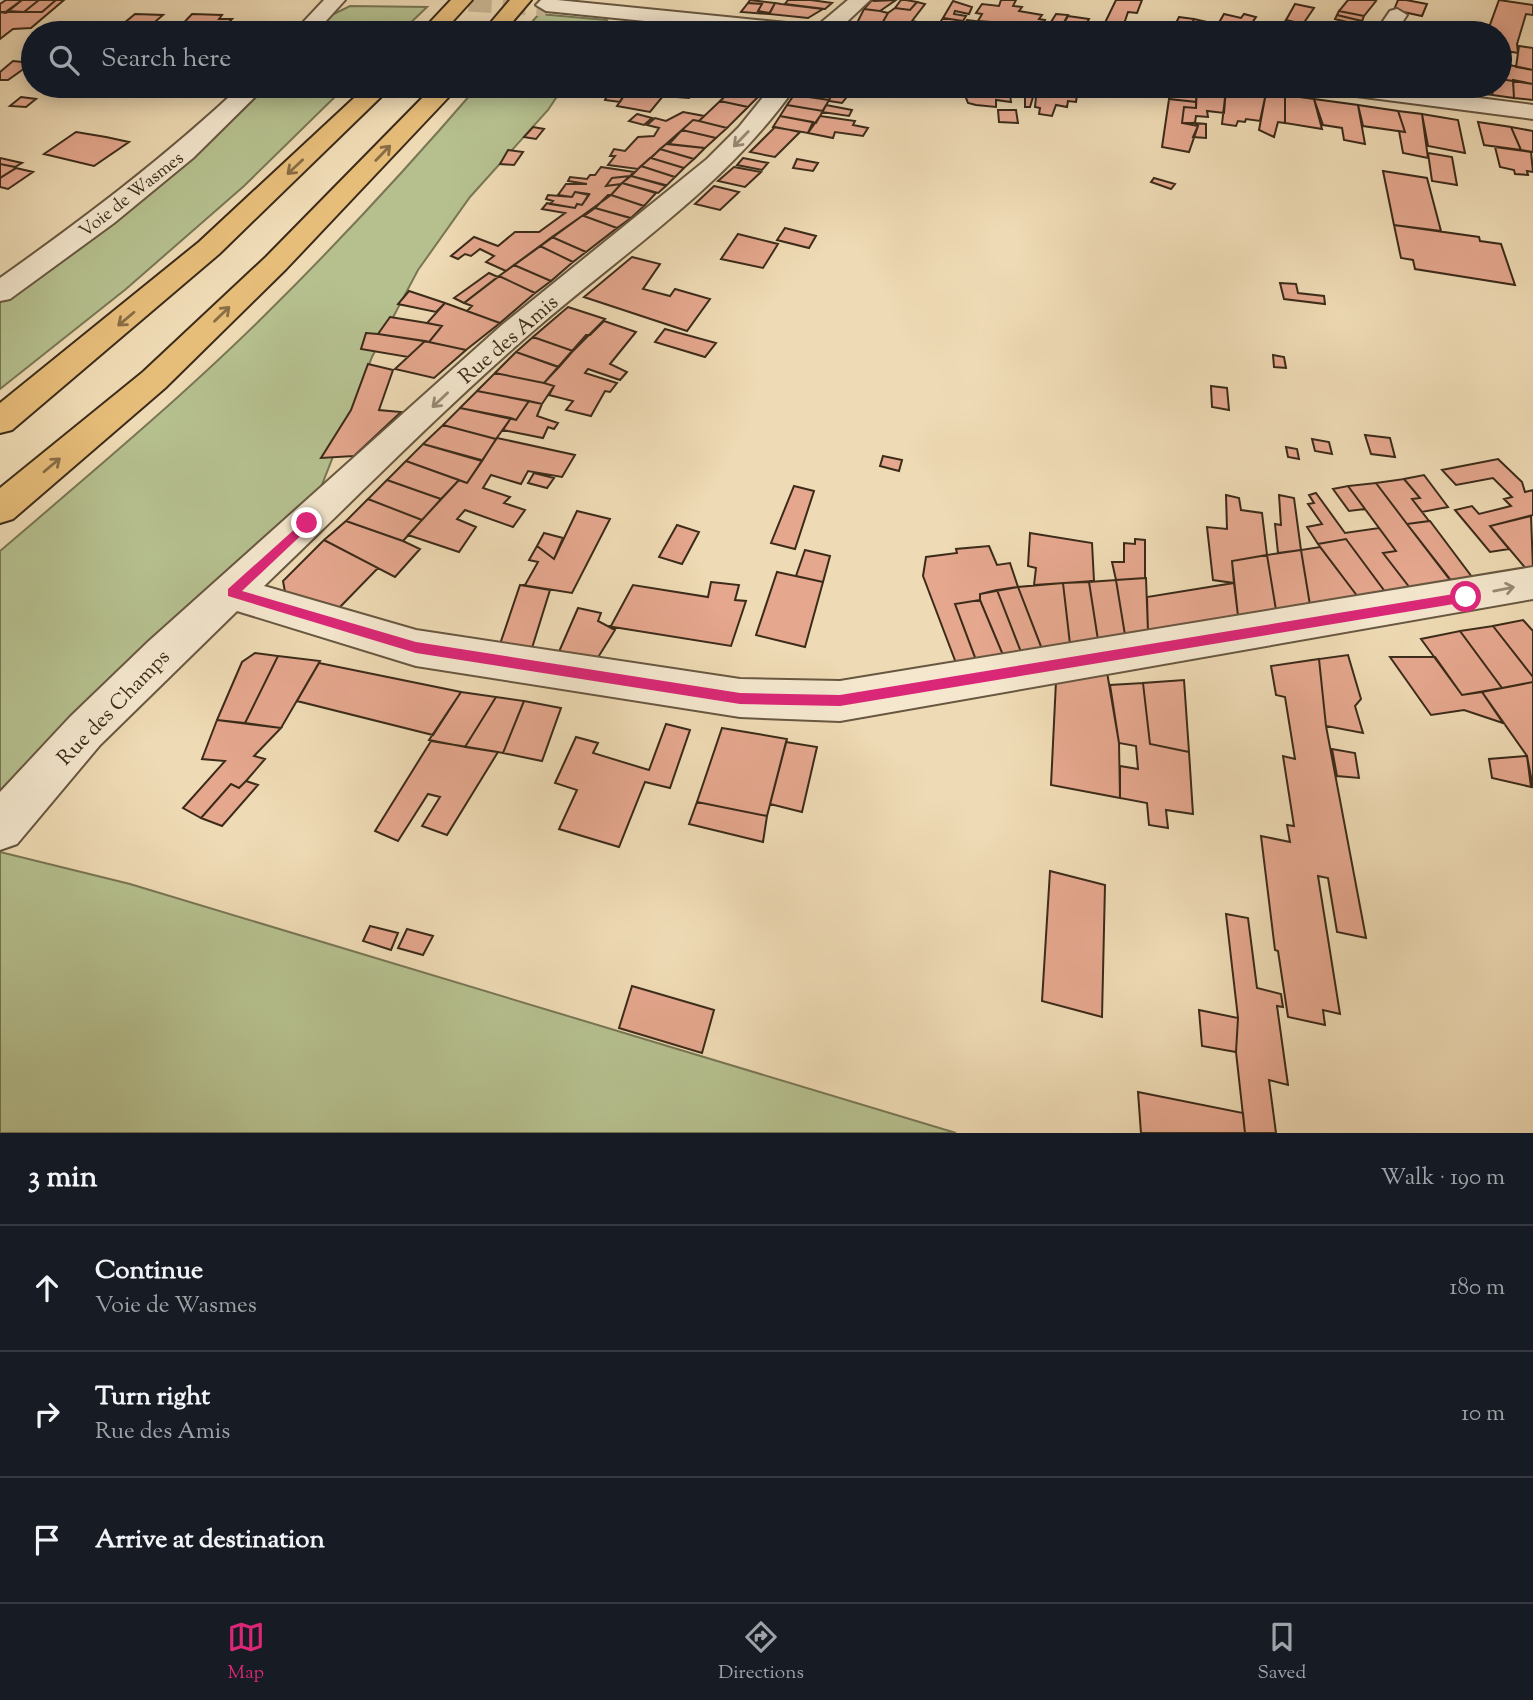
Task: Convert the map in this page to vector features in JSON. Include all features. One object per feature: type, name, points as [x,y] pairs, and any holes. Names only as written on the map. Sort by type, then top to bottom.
[{"type":"highway","points":[[442,21],[462,0]]},
{"type":"highway","points":[[503,21],[521,0]]},
{"type":"highway","points":[[0,421],[209,248],[367,98]]},
{"type":"highway","points":[[0,509],[172,362],[276,263],[435,98]]},
{"type":"street","points":[[315,21],[335,0]]},
{"type":"street","points":[[836,21],[860,0]]},
{"type":"street","points":[[546,5],[704,21]]},
{"type":"street","name":"Voie de Wasmes","points":[[0,292],[184,153],[241,98]]},
{"type":"street","name":"Rue des Amis","points":[[232,593],[513,332],[716,164],[748,132],[775,98]]},
{"type":"street","points":[[1441,98],[1533,112]]},
{"type":"street","points":[[232,593],[416,648],[740,698],[840,701],[1533,583]]},
{"type":"street","name":"Rue des Champs","points":[[0,827],[85,732],[164,654],[232,593]]},
{"type":"green space","points":[[350,6],[427,7],[412,21],[319,21]]},
{"type":"green space","points":[[539,14],[607,20],[606,21],[533,21]]},
{"type":"green space","points":[[241,98],[334,98],[244,186],[126,289],[0,389],[0,292],[184,153]]},
{"type":"green space","points":[[467,98],[556,98],[470,197],[418,270],[372,357],[307,523],[0,827],[0,551],[168,406],[233,346],[320,260]]},
{"type":"green space","points":[[0,852],[130,884],[956,1133],[0,1133]]},
{"type":"building","points":[[6,0],[22,0],[6,13],[0,12],[0,4]]},
{"type":"building","points":[[22,0],[39,0],[24,12],[7,11]]},
{"type":"building","points":[[39,0],[56,0],[42,12],[24,12]]},
{"type":"building","points":[[56,0],[64,0],[39,21],[21,21],[21,29],[13,29],[0,39],[0,12],[42,12]]},
{"type":"building","points":[[750,0],[775,3],[770,13],[758,11],[762,4],[748,3]]},
{"type":"building","points":[[788,0],[832,3],[825,9],[785,4]]},
{"type":"building","points":[[872,0],[896,0],[880,11],[864,9]]},
{"type":"building","points":[[901,0],[917,2],[910,10],[895,8]]},
{"type":"building","points":[[1001,0],[1016,0],[1013,6],[1022,7],[1019,11],[1042,15],[1039,19],[1045,20],[978,21],[982,14],[976,13],[982,4],[999,6]]},
{"type":"building","points":[[1116,0],[1142,0],[1137,13],[1128,12],[1125,21],[1106,21]]},
{"type":"building","points":[[1348,0],[1376,1],[1364,16],[1339,11]]},
{"type":"building","points":[[1398,0],[1427,4],[1422,16],[1394,10]]},
{"type":"building","points":[[1499,0],[1533,5],[1533,15],[1526,14],[1517,44],[1518,53],[1512,52],[1512,21],[1491,21]]},
{"type":"building","points":[[953,1],[972,7],[969,14],[955,11],[954,14],[966,16],[963,21],[943,18]]},
{"type":"building","points":[[917,2],[925,4],[912,21],[883,21],[895,8],[910,10]]},
{"type":"building","points":[[748,3],[762,4],[758,11],[769,14],[741,12]]},
{"type":"building","points":[[775,3],[823,9],[808,18],[769,14]]},
{"type":"building","points":[[1295,4],[1314,8],[1305,21],[1286,20]]},
{"type":"building","points":[[864,9],[888,13],[883,21],[858,21]]},
{"type":"building","points":[[1339,11],[1364,16],[1362,21],[1337,15]]},
{"type":"building","points":[[135,14],[163,15],[156,21],[127,21]]},
{"type":"building","points":[[192,14],[222,15],[219,19],[232,19],[230,21],[185,21]]},
{"type":"building","points":[[1056,14],[1068,15],[1065,21],[1052,21]]},
{"type":"building","points":[[1224,14],[1241,18],[1244,14],[1256,17],[1253,21],[1220,21]]},
{"type":"building","points":[[1337,15],[1362,21],[1343,21],[1335,19]]},
{"type":"building","points":[[1068,16],[1089,19],[1088,21],[1065,21]]},
{"type":"building","points":[[1179,17],[1194,19],[1193,21],[1177,21]]},
{"type":"building","points":[[943,18],[963,21],[941,21]]},
{"type":"building","points":[[1519,46],[1533,48],[1533,70],[1516,67]]},
{"type":"building","points":[[13,61],[21,62],[21,71],[8,80],[0,80],[0,72]]},
{"type":"building","points":[[1512,66],[1533,70],[1533,84],[1512,81]]},
{"type":"building","points":[[1513,80],[1533,84],[1533,100],[1514,98]]},
{"type":"building","points":[[21,97],[36,99],[26,107],[10,106]]},
{"type":"building","points":[[606,98],[622,98],[620,102],[605,100]]},
{"type":"building","points":[[622,98],[661,98],[650,112],[617,106]]},
{"type":"building","points":[[723,98],[757,98],[748,107],[720,101]]},
{"type":"building","points":[[792,98],[829,100],[823,111],[787,105]]},
{"type":"building","points":[[830,98],[846,98],[842,103],[829,101]]},
{"type":"building","points":[[966,98],[1010,98],[1011,102],[996,100],[996,107],[968,103]]},
{"type":"building","points":[[1025,98],[1033,98],[1030,107],[1025,107]]},
{"type":"building","points":[[1036,98],[1077,98],[1076,102],[1068,101],[1067,107],[1056,105],[1052,116],[1039,114],[1040,108],[1035,107]]},
{"type":"building","points":[[1169,98],[1196,98],[1196,102]]},
{"type":"building","points":[[1196,98],[1225,98],[1224,113],[1207,111],[1208,117],[1196,116],[1195,123],[1182,123],[1184,107],[1196,108]]},
{"type":"building","points":[[1225,98],[1265,98],[1260,121],[1246,119],[1245,122],[1238,121],[1236,126],[1222,124]]},
{"type":"building","points":[[1265,98],[1285,98],[1285,123],[1278,122],[1274,137],[1259,130]]},
{"type":"building","points":[[1285,98],[1314,99],[1322,129],[1285,123]]},
{"type":"building","points":[[1169,99],[1196,102],[1196,108],[1184,107],[1182,123],[1198,126],[1189,152],[1162,147]]},
{"type":"building","points":[[1314,99],[1358,105],[1365,144],[1344,140],[1342,128],[1323,125]]},
{"type":"building","points":[[720,101],[748,107],[727,128],[699,121]]},
{"type":"building","points":[[787,105],[823,111],[816,123],[780,116]]},
{"type":"building","points":[[826,105],[852,110],[849,116],[822,112]]},
{"type":"building","points":[[1358,105],[1398,111],[1405,132],[1363,126]]},
{"type":"building","points":[[998,110],[1016,110],[1018,123],[999,122]]},
{"type":"building","points":[[1398,111],[1422,114],[1428,158],[1403,153],[1399,131],[1405,132]]},
{"type":"building","points":[[683,112],[704,116],[699,121],[693,120],[638,169],[608,165],[615,156],[610,156],[614,149],[625,151],[638,137],[654,136],[659,128],[647,125],[655,118],[666,121]]},
{"type":"building","points":[[637,114],[652,118],[644,125],[629,121]]},
{"type":"building","points":[[1422,114],[1458,120],[1465,153],[1428,146]]},
{"type":"building","points":[[780,116],[813,122],[808,133],[773,127]]},
{"type":"building","points":[[820,116],[855,121],[853,125],[868,128],[863,136],[835,132],[833,138],[808,133]]},
{"type":"building","points":[[693,120],[727,128],[716,138],[682,130]]},
{"type":"building","points":[[1478,122],[1511,127],[1521,150],[1484,145]]},
{"type":"building","points":[[1195,123],[1206,124],[1206,138],[1193,137],[1198,126]]},
{"type":"building","points":[[533,127],[544,129],[536,139],[524,137]]},
{"type":"building","points":[[775,127],[800,132],[775,157],[750,152]]},
{"type":"building","points":[[1511,127],[1533,131],[1533,152],[1521,150]]},
{"type":"building","points":[[682,130],[716,138],[705,148],[669,144]]},
{"type":"building","points":[[76,132],[129,142],[94,166],[44,154]]},
{"type":"building","points":[[666,144],[705,148],[694,159],[660,149]]},
{"type":"building","points":[[1495,147],[1531,152],[1533,172],[1527,171],[1528,175],[1515,174],[1514,170],[1500,167]]},
{"type":"building","points":[[660,149],[694,159],[684,168],[651,158]]},
{"type":"building","points":[[508,150],[523,152],[514,165],[500,164]]},
{"type":"building","points":[[1428,153],[1452,157],[1457,185],[1432,181]]},
{"type":"building","points":[[0,158],[22,163],[15,167],[0,164]]},
{"type":"building","points":[[650,158],[684,168],[675,177],[641,166]]},
{"type":"building","points":[[743,158],[768,163],[762,170],[737,165]]},
{"type":"building","points":[[797,159],[818,163],[813,171],[793,168]]},
{"type":"building","points":[[0,164],[15,167],[16,168],[0,178]]},
{"type":"building","points":[[641,166],[675,177],[666,186],[631,176]]},
{"type":"building","points":[[601,167],[634,172],[630,176],[612,178],[606,186],[621,184],[611,195],[506,271],[486,262],[494,256],[480,249],[471,256],[465,254],[458,259],[451,256],[474,237],[498,246],[515,232],[539,232],[565,213],[542,209],[547,203],[575,208],[577,204],[582,205],[589,195],[575,192],[572,197],[558,195],[566,184],[587,184],[568,181],[570,177],[587,179],[590,175],[595,175]]},
{"type":"building","points":[[734,167],[761,172],[745,187],[718,181]]},
{"type":"building","points":[[16,168],[33,172],[8,189],[0,187],[0,178]]},
{"type":"building","points":[[1383,171],[1427,178],[1441,231],[1394,225]]},
{"type":"building","points":[[630,176],[621,184],[606,186],[612,178]]},
{"type":"building","points":[[631,176],[666,186],[658,193],[622,183]]},
{"type":"building","points":[[1154,178],[1175,184],[1171,189],[1151,182]]},
{"type":"building","points":[[622,183],[656,193],[644,206],[611,195]]},
{"type":"building","points":[[714,186],[739,192],[720,210],[695,204]]},
{"type":"building","points":[[575,192],[589,194],[582,205],[577,204],[575,208],[550,204],[553,201],[546,199],[548,195],[572,197]]},
{"type":"building","points":[[608,195],[644,206],[631,218],[595,208]]},
{"type":"building","points":[[595,208],[631,218],[617,228],[584,216]]},
{"type":"building","points":[[582,216],[617,228],[586,252],[552,237]]},
{"type":"building","points":[[1394,225],[1479,237],[1480,241],[1501,244],[1515,285],[1415,269],[1413,260],[1401,258]]},
{"type":"building","points":[[785,228],[816,236],[809,248],[777,240]]},
{"type":"building","points":[[738,234],[778,244],[763,268],[721,259]]},
{"type":"building","points":[[552,237],[586,252],[573,262],[540,246]]},
{"type":"building","points":[[540,246],[573,262],[551,281],[514,265]]},
{"type":"building","points":[[632,257],[660,264],[643,289],[670,296],[675,289],[710,299],[687,331],[584,297]]},
{"type":"building","points":[[514,265],[551,281],[535,293],[499,276]]},
{"type":"building","points":[[489,273],[498,277],[464,303],[454,298]]},
{"type":"building","points":[[499,276],[535,293],[500,323],[467,311],[472,306],[464,303]]},
{"type":"building","points":[[1280,283],[1296,284],[1298,293],[1324,296],[1325,304],[1284,299]]},
{"type":"building","points":[[409,291],[445,303],[436,312],[398,304]]},
{"type":"building","points":[[445,303],[500,323],[466,350],[429,342],[442,326],[427,323]]},
{"type":"building","points":[[568,307],[605,319],[573,351],[533,337]]},
{"type":"building","points":[[390,317],[442,326],[429,342],[378,334]]},
{"type":"building","points":[[604,321],[636,332],[610,364],[627,372],[620,380],[588,369],[585,373],[617,383],[610,392],[605,391],[591,416],[566,410],[573,401],[549,395],[554,386],[544,383],[586,335],[590,335]]},
{"type":"building","points":[[665,329],[716,343],[705,357],[655,342]]},
{"type":"building","points":[[366,333],[425,341],[408,357],[361,349]]},
{"type":"building","points":[[533,337],[573,351],[559,367],[516,352]]},
{"type":"building","points":[[425,341],[466,350],[434,378],[395,369]]},
{"type":"building","points":[[516,352],[559,367],[544,383],[495,373]]},
{"type":"building","points":[[1273,355],[1284,357],[1286,368],[1274,367]]},
{"type":"building","points":[[368,364],[393,370],[379,410],[401,412],[354,456],[321,458],[351,410]]},
{"type":"building","points":[[495,373],[554,386],[542,404],[477,391]]},
{"type":"building","points":[[1211,386],[1227,388],[1229,410],[1212,407]]},
{"type":"building","points":[[477,391],[529,401],[516,420],[460,408]]},
{"type":"building","points":[[529,401],[542,404],[537,416],[558,423],[554,429],[548,427],[543,438],[503,430],[511,418],[516,420]]},
{"type":"building","points":[[460,408],[511,418],[496,439],[443,425]]},
{"type":"building","points":[[443,425],[496,439],[482,461],[423,444]]},
{"type":"building","points":[[1365,435],[1390,438],[1395,457],[1371,454]]},
{"type":"building","points":[[497,438],[575,455],[562,477],[528,471],[521,484],[491,475],[483,488],[510,497],[504,503],[525,510],[513,527],[465,510],[457,519],[476,527],[459,552],[408,535],[459,480],[467,483]]},
{"type":"building","points":[[1312,439],[1329,442],[1332,454],[1315,451]]},
{"type":"building","points":[[423,444],[482,461],[467,483],[406,461]]},
{"type":"building","points":[[1286,447],[1297,449],[1299,459],[1288,457]]},
{"type":"building","points":[[883,456],[902,460],[899,471],[880,466]]},
{"type":"building","points":[[1498,459],[1522,482],[1525,492],[1533,490],[1533,515],[1490,526],[1509,549],[1490,552],[1455,510],[1472,506],[1479,514],[1511,506],[1504,499],[1512,497],[1493,478],[1456,485],[1442,470]]},
{"type":"building","points":[[406,461],[459,480],[441,499],[387,480]]},
{"type":"building","points":[[534,473],[554,478],[547,488],[528,483]]},
{"type":"building","points":[[1424,475],[1448,507],[1422,512],[1412,499],[1420,498],[1404,479]]},
{"type":"building","points":[[1404,479],[1420,498],[1412,499],[1429,521],[1407,524],[1376,483]]},
{"type":"building","points":[[387,480],[441,499],[422,520],[368,499]]},
{"type":"building","points":[[1376,483],[1453,583],[1410,588],[1383,553],[1396,551],[1348,486]]},
{"type":"building","points":[[794,486],[814,491],[795,549],[771,543]]},
{"type":"building","points":[[1348,486],[1365,509],[1349,511],[1333,489]]},
{"type":"building","points":[[1316,493],[1345,533],[1379,528],[1396,551],[1383,553],[1410,588],[1386,593],[1346,539],[1318,544],[1307,527],[1322,524],[1308,504],[1314,503],[1309,495]]},
{"type":"building","points":[[1226,495],[1239,498],[1241,510],[1262,513],[1267,555],[1232,561],[1234,583],[1213,580],[1207,527],[1227,529]]},
{"type":"building","points":[[1279,495],[1294,498],[1301,550],[1278,553],[1275,524],[1281,525]]},
{"type":"building","points":[[368,499],[422,520],[403,541],[346,521]]},
{"type":"building","points":[[577,511],[610,519],[572,593],[522,585],[525,585],[538,562],[529,560],[537,546],[554,559]]},
{"type":"building","points":[[1531,516],[1533,569],[1527,570],[1490,526]]},
{"type":"building","points":[[346,521],[420,549],[395,577],[324,540]]},
{"type":"building","points":[[1430,521],[1472,577],[1450,580],[1407,524]]},
{"type":"building","points":[[677,525],[699,532],[682,564],[659,557]]},
{"type":"building","points":[[544,533],[563,538],[554,559],[537,546]]},
{"type":"building","points":[[1030,533],[1092,543],[1094,581],[1034,585],[1036,568],[1028,566]]},
{"type":"building","points":[[1135,539],[1145,540],[1145,578],[1116,580],[1112,562],[1124,562],[1124,543],[1135,544]]},
{"type":"building","points":[[1346,539],[1386,593],[1358,597],[1318,544]]},
{"type":"building","points":[[324,540],[378,568],[338,609],[285,592],[283,581]]},
{"type":"building","points":[[989,546],[997,565],[1010,563],[1018,587],[980,594],[980,600],[955,604],[976,660],[956,663],[923,576],[926,557],[957,553],[956,549]]},
{"type":"building","points":[[1320,547],[1358,597],[1310,605],[1301,550]]},
{"type":"building","points":[[805,550],[830,556],[823,582],[796,576]]},
{"type":"building","points":[[1301,550],[1310,605],[1276,610],[1267,555]]},
{"type":"building","points":[[1267,555],[1276,610],[1238,616],[1232,561]]},
{"type":"building","points":[[777,572],[823,582],[805,647],[756,635]]},
{"type":"building","points":[[1146,578],[1148,632],[1125,635],[1116,580]]},
{"type":"building","points":[[1116,580],[1125,635],[1098,640],[1089,582]]},
{"type":"building","points":[[711,582],[739,585],[735,600],[746,601],[731,646],[607,626],[611,626],[633,585],[708,597]]},
{"type":"building","points":[[1089,582],[1098,640],[1070,644],[1063,583]]},
{"type":"building","points":[[1063,583],[1070,644],[1042,649],[1018,587]]},
{"type":"building","points":[[1234,583],[1238,616],[1148,632],[1147,597]]},
{"type":"building","points":[[520,585],[550,590],[532,648],[499,647]]},
{"type":"building","points":[[1018,587],[1042,649],[1021,652],[997,590]]},
{"type":"building","points":[[997,590],[1021,652],[1003,655],[980,600],[980,594]]},
{"type":"building","points":[[980,600],[1003,655],[976,660],[955,604]]},
{"type":"building","points":[[578,608],[601,613],[598,621],[615,630],[597,659],[558,654]]},
{"type":"building","points":[[1523,620],[1533,631],[1533,677],[1493,626]]},
{"type":"building","points":[[1493,626],[1533,677],[1533,682],[1502,688],[1460,631]]},
{"type":"building","points":[[1460,631],[1502,688],[1462,695],[1421,639]]},
{"type":"building","points":[[255,653],[278,656],[245,723],[217,720],[242,662]]},
{"type":"building","points":[[1348,655],[1361,699],[1355,706],[1363,733],[1326,726],[1319,659]]},
{"type":"building","points":[[278,656],[320,661],[281,728],[245,723]]},
{"type":"building","points":[[1390,657],[1435,657],[1462,695],[1482,692],[1503,723],[1464,710],[1431,715]]},
{"type":"building","points":[[1319,659],[1326,726],[1366,938],[1337,932],[1328,878],[1318,876],[1340,1014],[1323,1010],[1325,1025],[1288,1017],[1278,951],[1275,950],[1261,836],[1290,842],[1287,825],[1294,826],[1283,756],[1295,759],[1285,697],[1276,695],[1271,666]]},
{"type":"building","points":[[319,663],[461,692],[433,735],[297,701]]},
{"type":"building","points":[[1107,672],[1119,743],[1120,798],[1051,785],[1056,681]]},
{"type":"building","points":[[1184,680],[1189,752],[1150,744],[1143,683]]},
{"type":"building","points":[[1533,682],[1533,788],[1527,756],[1482,692]]},
{"type":"building","points":[[1143,683],[1150,744],[1189,752],[1193,814],[1166,810],[1168,828],[1149,825],[1147,803],[1120,798],[1120,766],[1138,769],[1136,746],[1119,743],[1110,685]]},
{"type":"building","points":[[461,692],[496,697],[465,747],[429,740]]},
{"type":"building","points":[[496,697],[524,701],[503,753],[465,747]]},
{"type":"building","points":[[524,701],[561,708],[542,761],[503,753]]},
{"type":"building","points":[[217,720],[281,728],[254,756],[265,759],[246,781],[239,788],[231,784],[201,818],[183,808],[225,761],[202,759]]},
{"type":"building","points":[[666,724],[690,730],[670,788],[645,782],[619,847],[559,829],[577,790],[555,783],[576,737],[598,743],[593,753],[649,770]]},
{"type":"building","points":[[722,728],[787,739],[767,816],[697,802]]},
{"type":"building","points":[[431,741],[498,752],[447,835],[422,826],[440,797],[428,794],[398,841],[375,831]]},
{"type":"building","points":[[786,742],[817,747],[802,812],[770,804]]},
{"type":"building","points":[[1332,749],[1355,753],[1359,778],[1337,776]]},
{"type":"building","points":[[1527,756],[1531,787],[1492,778],[1489,759]]},
{"type":"building","points":[[246,781],[258,785],[222,826],[201,818],[231,784],[239,788]]},
{"type":"building","points":[[697,802],[767,816],[763,842],[689,824]]},
{"type":"building","points":[[1050,871],[1105,885],[1102,1017],[1042,1001]]},
{"type":"building","points":[[1226,914],[1248,918],[1257,988],[1281,994],[1283,1007],[1277,1006],[1288,1085],[1269,1080],[1276,1133],[1245,1133],[1236,1052],[1238,1018]]},
{"type":"building","points":[[370,926],[398,933],[391,950],[363,941]]},
{"type":"building","points":[[407,929],[433,936],[423,955],[398,948]]},
{"type":"building","points":[[632,986],[714,1010],[702,1053],[619,1028]]},
{"type":"building","points":[[1199,1010],[1238,1018],[1236,1052],[1202,1046]]},
{"type":"building","points":[[1138,1092],[1243,1113],[1245,1133],[1141,1133]]},
{"type":"tunnel","points":[[469,0],[546,5]]},
{"type":"route","points":[[307,523],[232,593],[416,648],[740,698],[840,701],[1466,597]]}]
